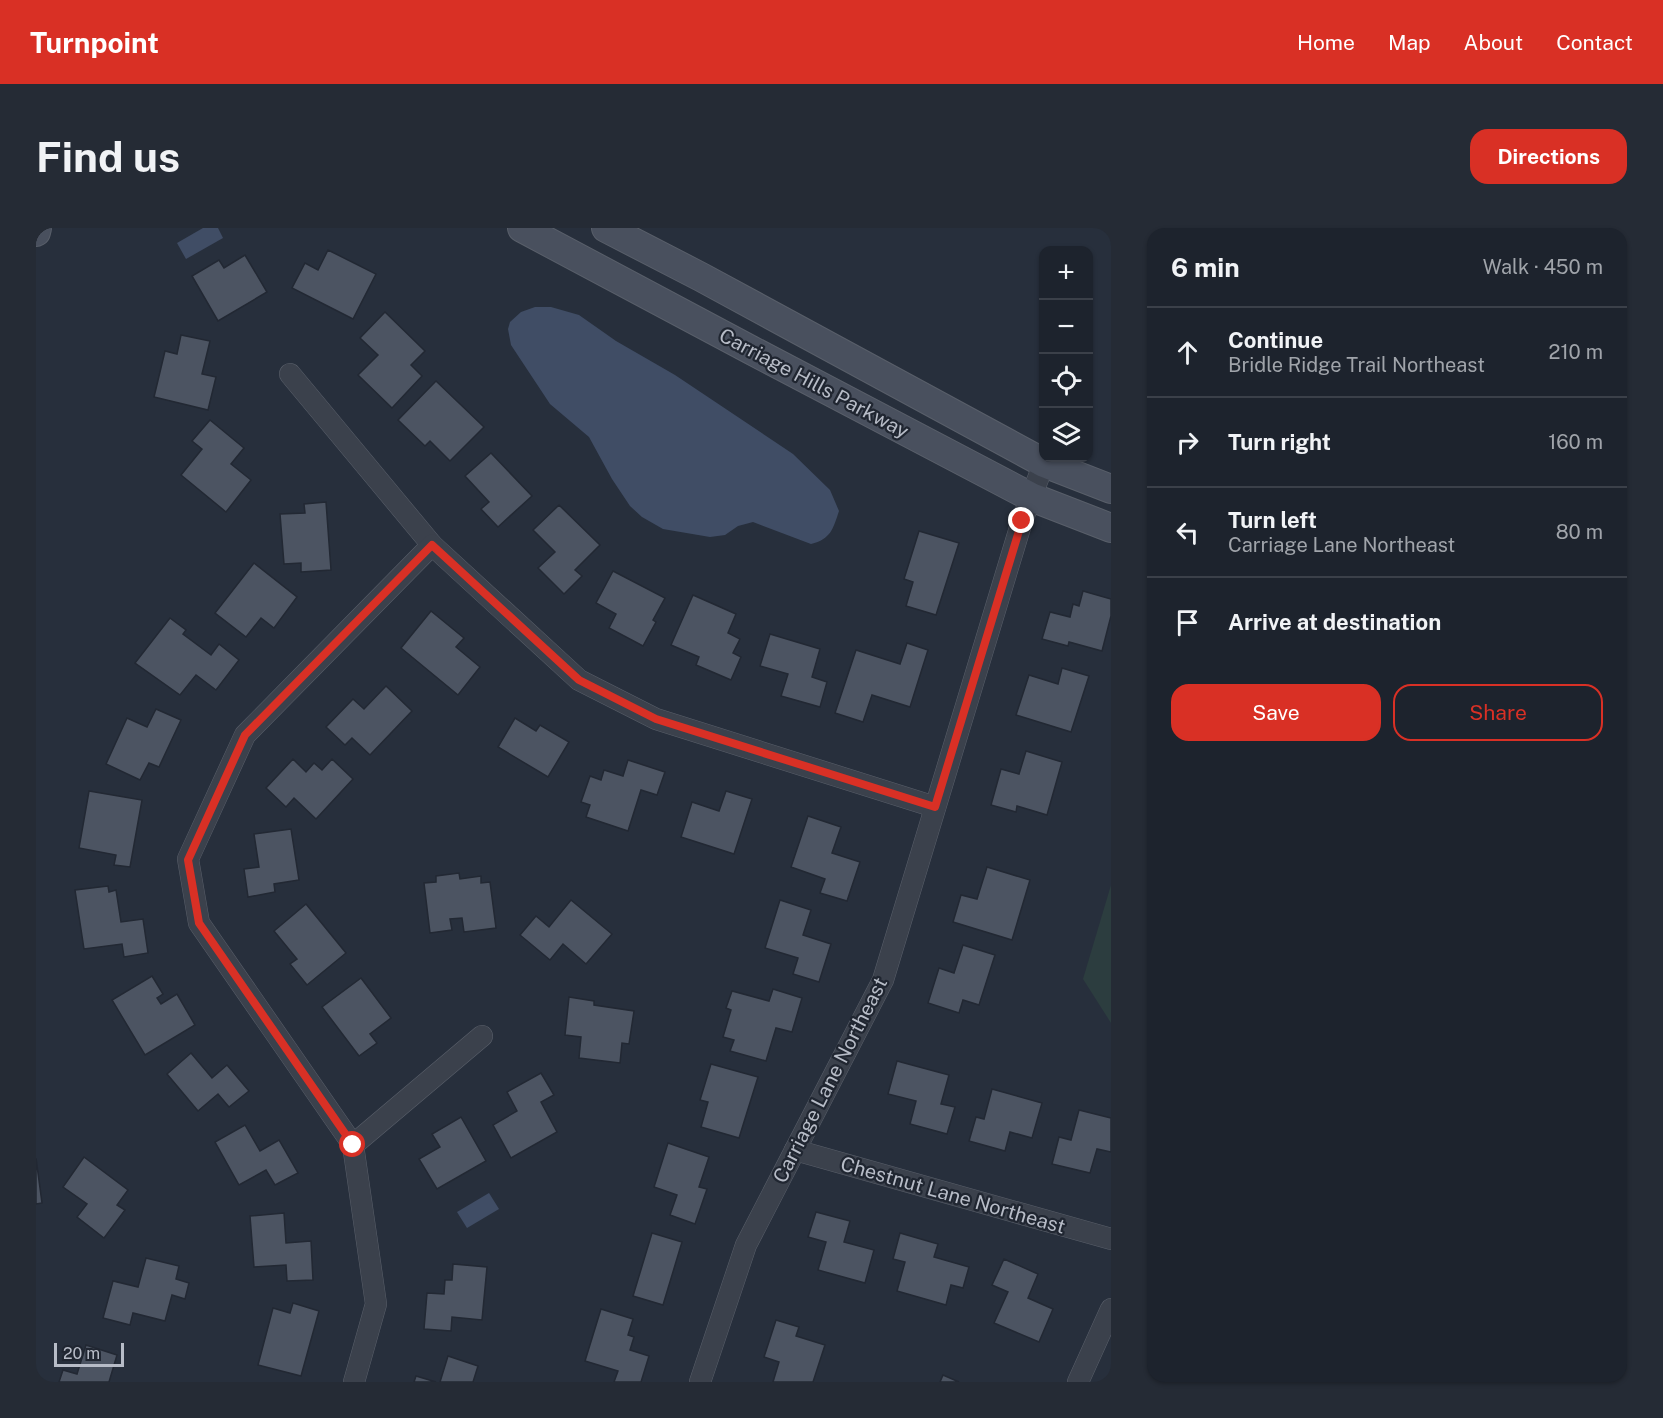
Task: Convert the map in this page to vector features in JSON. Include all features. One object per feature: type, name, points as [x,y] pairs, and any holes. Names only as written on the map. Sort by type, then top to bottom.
[{"type":"street","points":[[36,232],[37,228]]},
{"type":"street","name":"Carriage Hills Parkway","points":[[522,228],[1030,496],[1111,528]]},
{"type":"street","name":"Carriage Hills Parkway","points":[[606,228],[1044,463],[1111,489]]},
{"type":"street","points":[[290,374],[432,545],[579,680],[656,719],[935,807]]},
{"type":"street","name":"Carriage Lane Northeast","points":[[700,1382],[746,1245],[883,980],[1030,496],[1044,463]]},
{"type":"street","points":[[354,1382],[376,1304],[353,1145],[199,923],[188,860],[245,735],[432,545]]},
{"type":"street","points":[[353,1145],[482,1036]]},
{"type":"street","name":"Chestnut Lane Northeast","points":[[795,1150],[1111,1239]]},
{"type":"street","points":[[1078,1382],[1111,1309]]},
{"type":"shaded area","points":[[1111,885],[1111,1023],[1083,979]]},
{"type":"water","points":[[203,228],[218,228],[223,238],[186,259],[177,243]]},
{"type":"water","points":[[535,307],[551,307],[579,315],[616,341],[675,375],[793,454],[830,490],[839,511],[827,536],[811,544],[753,522],[738,526],[725,535],[710,537],[663,529],[642,517],[630,506],[612,479],[589,437],[550,404],[511,345],[508,329],[510,322],[521,312]]},
{"type":"water","points":[[489,1193],[499,1209],[467,1228],[457,1212]]},
{"type":"building","points":[[328,250],[376,274],[353,319],[292,288],[305,263],[318,270]]},
{"type":"building","points":[[245,255],[267,292],[218,321],[192,276],[219,260],[224,268]]},
{"type":"building","points":[[385,312],[425,351],[411,365],[422,376],[392,408],[358,375],[378,355],[360,338]]},
{"type":"building","points":[[181,335],[210,341],[202,374],[216,377],[208,410],[154,397],[165,351],[177,354]]},
{"type":"building","points":[[436,381],[484,427],[450,461],[430,441],[425,446],[398,420]]},
{"type":"building","points":[[210,420],[244,448],[231,464],[251,480],[226,512],[181,475],[202,449],[192,441]]},
{"type":"building","points":[[491,453],[532,496],[498,527],[481,509],[489,502],[465,476]]},
{"type":"building","points":[[326,502],[331,570],[301,572],[301,563],[284,564],[280,514],[305,513],[304,504]]},
{"type":"building","points":[[559,505],[600,545],[575,570],[582,576],[564,594],[538,568],[555,552],[533,530]]},
{"type":"building","points":[[919,531],[959,543],[936,615],[906,606],[913,582],[904,579]]},
{"type":"building","points":[[254,563],[297,597],[274,628],[261,618],[246,637],[215,613]]},
{"type":"building","points":[[613,571],[665,598],[653,620],[656,622],[643,646],[609,628],[616,614],[596,603]]},
{"type":"building","points":[[1083,591],[1111,599],[1111,616],[1102,651],[1069,642],[1068,646],[1042,639],[1050,612],[1070,617],[1073,604],[1079,606]]},
{"type":"building","points":[[693,595],[736,614],[728,633],[740,639],[733,653],[741,657],[731,680],[696,665],[699,657],[671,645]]},
{"type":"building","points":[[431,611],[464,638],[456,647],[480,667],[458,695],[401,648]]},
{"type":"building","points":[[170,618],[186,630],[183,634],[211,655],[219,644],[239,660],[216,690],[196,675],[180,695],[135,663]]},
{"type":"building","points":[[770,634],[820,649],[812,677],[827,682],[820,707],[781,696],[788,674],[760,666]]},
{"type":"building","points":[[907,643],[928,650],[910,707],[872,695],[863,722],[835,713],[856,650],[900,664]]},
{"type":"building","points":[[1062,668],[1089,676],[1071,732],[1016,715],[1029,675],[1058,684]]},
{"type":"building","points":[[386,686],[412,711],[370,755],[352,738],[345,745],[326,727],[353,699],[364,709]]},
{"type":"building","points":[[156,709],[181,720],[159,767],[149,763],[140,780],[106,764],[127,718],[147,727]]},
{"type":"building","points":[[515,718],[536,731],[540,725],[569,742],[548,777],[498,747]]},
{"type":"building","points":[[1026,751],[1062,762],[1047,815],[1017,806],[1016,812],[991,805],[1001,769],[1019,774]]},
{"type":"building","points":[[293,759],[306,772],[314,763],[322,770],[332,759],[353,779],[316,819],[294,798],[286,807],[266,788]]},
{"type":"building","points":[[628,760],[665,772],[657,795],[641,790],[628,831],[586,817],[590,805],[581,802],[590,776],[601,780],[604,770],[623,776]]},
{"type":"building","points":[[89,791],[142,800],[130,867],[114,865],[116,855],[79,848]]},
{"type":"building","points":[[726,791],[752,799],[734,854],[681,837],[692,802],[719,811]]},
{"type":"building","points":[[808,816],[841,827],[832,853],[860,862],[847,901],[820,893],[825,879],[791,867]]},
{"type":"building","points":[[291,829],[299,880],[274,884],[275,892],[248,897],[244,869],[259,867],[254,834]]},
{"type":"building","points":[[987,867],[1030,880],[1012,940],[953,922],[961,895],[977,899]]},
{"type":"building","points":[[459,873],[460,879],[481,876],[481,883],[490,882],[496,928],[464,932],[462,918],[450,919],[452,930],[430,933],[424,883],[436,882],[436,876]]},
{"type":"building","points":[[108,886],[109,892],[116,890],[121,922],[143,919],[148,953],[124,957],[122,944],[84,949],[75,890]]},
{"type":"building","points":[[571,900],[612,934],[586,964],[563,944],[550,960],[520,935],[536,916],[549,927]]},
{"type":"building","points":[[780,900],[811,910],[803,935],[831,944],[819,982],[793,974],[798,958],[765,948]]},
{"type":"building","points":[[306,904],[346,953],[307,985],[290,964],[297,959],[274,931]]},
{"type":"building","points":[[963,945],[995,955],[979,1005],[963,1000],[959,1013],[928,1003],[939,968],[954,973]]},
{"type":"building","points":[[152,976],[163,994],[157,998],[161,1004],[177,994],[195,1025],[145,1055],[112,1000]]},
{"type":"building","points":[[361,978],[391,1018],[370,1034],[377,1043],[359,1056],[322,1007]]},
{"type":"building","points":[[773,989],[802,998],[792,1032],[776,1028],[766,1061],[730,1051],[734,1040],[723,1037],[731,1010],[726,1008],[732,991],[769,1001]]},
{"type":"building","points":[[569,997],[594,1001],[594,1005],[634,1011],[629,1044],[622,1043],[620,1063],[579,1058],[581,1037],[565,1035]]},
{"type":"building","points":[[191,1053],[212,1078],[227,1065],[249,1091],[229,1107],[218,1094],[198,1111],[167,1074]]},
{"type":"building","points":[[897,1061],[949,1075],[941,1104],[955,1107],[947,1134],[910,1124],[916,1101],[888,1094]]},
{"type":"building","points":[[711,1064],[758,1077],[739,1138],[701,1127],[708,1102],[700,1100]]},
{"type":"building","points":[[541,1073],[554,1095],[541,1102],[557,1132],[511,1158],[493,1125],[517,1111],[507,1092]]},
{"type":"building","points":[[992,1089],[1042,1103],[1032,1138],[1010,1132],[1005,1151],[969,1141],[976,1117],[984,1119]]},
{"type":"building","points":[[1079,1110],[1111,1118],[1111,1152],[1097,1149],[1090,1173],[1052,1164],[1059,1137],[1071,1140]]},
{"type":"building","points":[[461,1117],[486,1161],[437,1189],[419,1159],[440,1147],[432,1134]]},
{"type":"building","points":[[245,1125],[260,1151],[279,1140],[298,1173],[275,1185],[266,1170],[239,1185],[215,1142]]},
{"type":"building","points":[[668,1143],[709,1157],[699,1187],[707,1189],[695,1224],[670,1215],[677,1195],[654,1187]]},
{"type":"building","points":[[84,1157],[128,1190],[117,1205],[125,1210],[104,1238],[77,1217],[87,1204],[63,1187]]},
{"type":"building","points":[[36,1158],[42,1203],[36,1204]]},
{"type":"building","points":[[816,1212],[850,1221],[844,1242],[874,1250],[865,1283],[818,1270],[826,1242],[808,1237]]},
{"type":"building","points":[[284,1213],[286,1243],[311,1241],[313,1280],[287,1281],[286,1265],[254,1267],[250,1216]]},
{"type":"building","points":[[652,1233],[682,1242],[663,1305],[633,1296]]},
{"type":"building","points":[[900,1233],[938,1244],[934,1257],[969,1267],[963,1288],[951,1285],[946,1305],[897,1291],[905,1262],[893,1259]]},
{"type":"building","points":[[146,1258],[179,1266],[176,1279],[189,1283],[185,1299],[172,1295],[165,1321],[133,1313],[130,1325],[103,1318],[113,1281],[138,1287]]},
{"type":"building","points":[[1004,1259],[1038,1274],[1028,1298],[1053,1309],[1039,1342],[994,1323],[1008,1292],[992,1285]]},
{"type":"building","points":[[453,1264],[487,1267],[482,1320],[452,1317],[451,1331],[424,1329],[427,1293],[444,1294],[445,1280],[452,1280]]},
{"type":"building","points":[[293,1303],[319,1311],[301,1376],[258,1365],[273,1308],[290,1313]]},
{"type":"building","points":[[601,1309],[633,1319],[628,1335],[634,1337],[630,1350],[649,1356],[641,1382],[614,1382],[618,1371],[585,1361]]},
{"type":"building","points":[[776,1320],[799,1327],[796,1336],[825,1345],[813,1382],[773,1382],[779,1362],[764,1357]]},
{"type":"building","points":[[86,1345],[117,1355],[109,1382],[59,1382],[63,1370],[77,1374]]},
{"type":"building","points":[[448,1356],[478,1366],[473,1382],[440,1382]]},
{"type":"building","points":[[943,1375],[959,1382],[940,1382]]},
{"type":"building","points":[[416,1376],[436,1382],[414,1382]]},
{"type":"route","points":[[353,1145],[199,923],[188,860],[245,735],[432,545],[579,680],[656,719],[935,807],[1022,521]]}]
